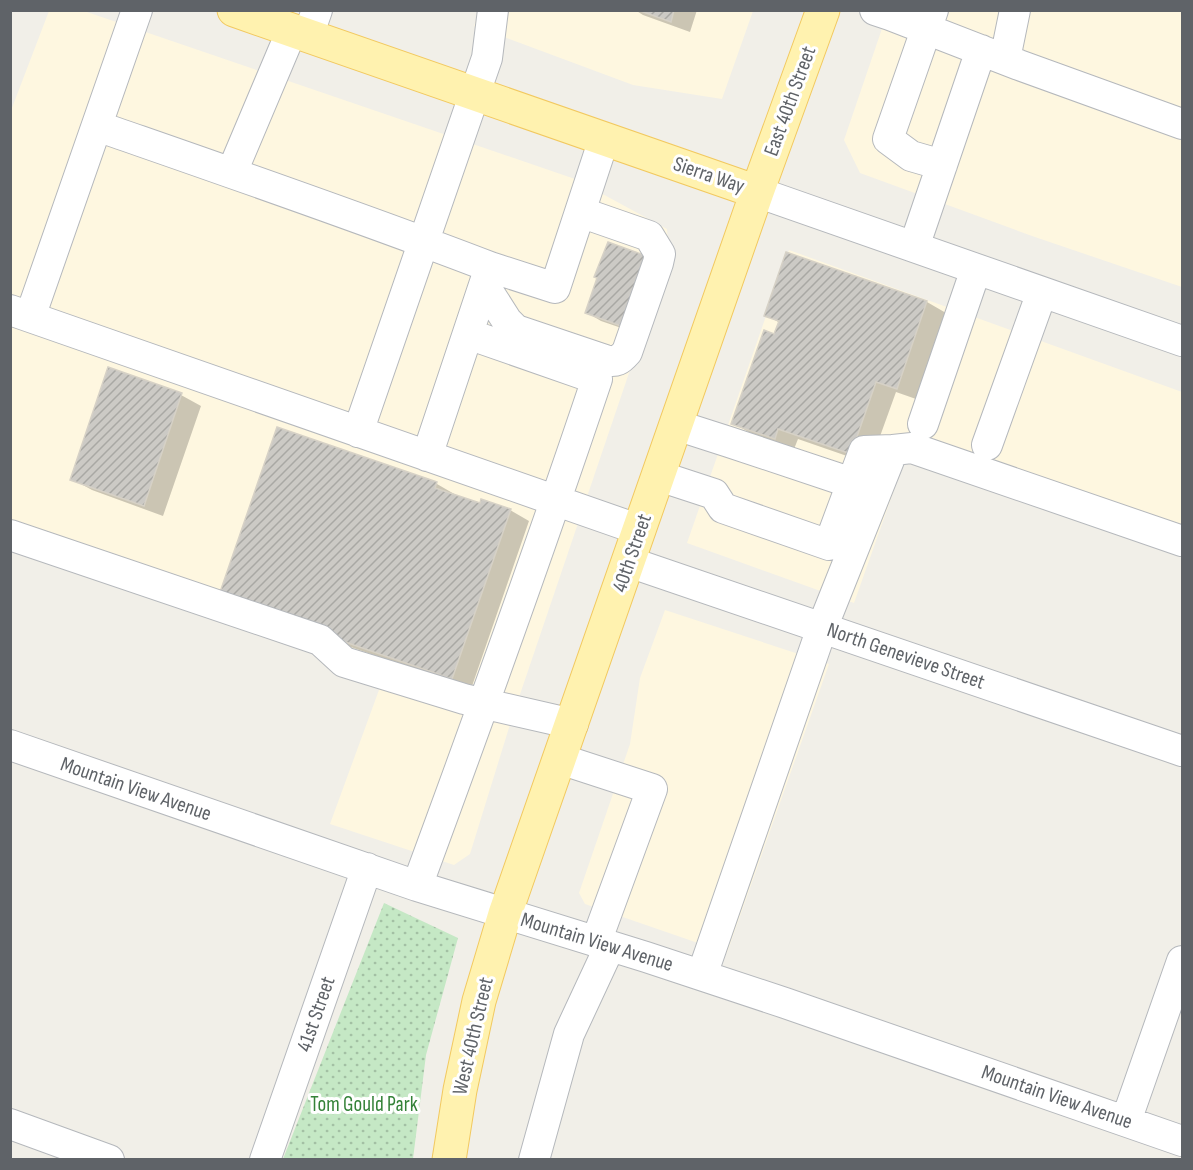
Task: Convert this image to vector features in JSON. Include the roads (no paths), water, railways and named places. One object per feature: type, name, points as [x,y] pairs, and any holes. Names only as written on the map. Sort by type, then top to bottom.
[{"type":"main road","name":"Sierra Way","points":[[234,10],[306,26],[475,94],[757,192]]},
{"type":"main road","name":"East 40th Street","points":[[757,192],[823,10]]},
{"type":"main road","name":"40th Street","points":[[505,914],[757,192]]},
{"type":"main road","name":"West 40th Street","points":[[449,1160],[460,1090],[479,1001],[505,914]]},
{"type":"street","points":[[137,10],[97,126],[20,314],[640,530]]},
{"type":"street","points":[[358,432],[487,58],[492,10]]},
{"type":"street","points":[[875,10],[930,20],[993,55],[1182,124]]},
{"type":"street","points":[[914,247],[942,165],[1015,10]]},
{"type":"street","points":[[930,20],[888,139],[911,156],[942,165]]},
{"type":"street","points":[[232,172],[306,26]]},
{"type":"street","points":[[97,126],[424,242],[487,276],[555,288],[604,139]]},
{"type":"street","name":"Sierra Way","points":[[757,192],[1182,341]]},
{"type":"street","points":[[487,276],[507,321],[516,330],[605,360],[613,362],[621,360],[627,352],[660,254],[649,236],[580,212]]},
{"type":"street","points":[[923,424],[976,269]]},
{"type":"street","points":[[427,456],[487,276]]},
{"type":"street","points":[[987,445],[1042,292]]},
{"type":"street","points":[[417,886],[484,704],[597,379],[468,334]]},
{"type":"street","points":[[676,425],[852,483]]},
{"type":"street","points":[[659,476],[714,494],[723,508],[829,545],[864,451],[912,448],[1182,541]]},
{"type":"street","points":[[702,975],[822,628],[893,450]]},
{"type":"street","points":[[10,535],[321,640],[345,662],[464,699],[573,724]]},
{"type":"street","name":"North Genevieve Street","points":[[629,562],[1182,751]]},
{"type":"street","name":"Mountain View Avenue","points":[[10,745],[417,886],[702,975],[1182,1141]]},
{"type":"street","points":[[534,1160],[569,1034],[603,944],[651,789],[561,759]]},
{"type":"street","name":"41st Street","points":[[265,1160],[367,868]]},
{"type":"street","points":[[1126,1121],[1180,978]]},
{"type":"street","points":[[10,1124],[109,1160]]},
{"type":"park label","name":"Tom Gould Park","points":[[364,1104]]}]
